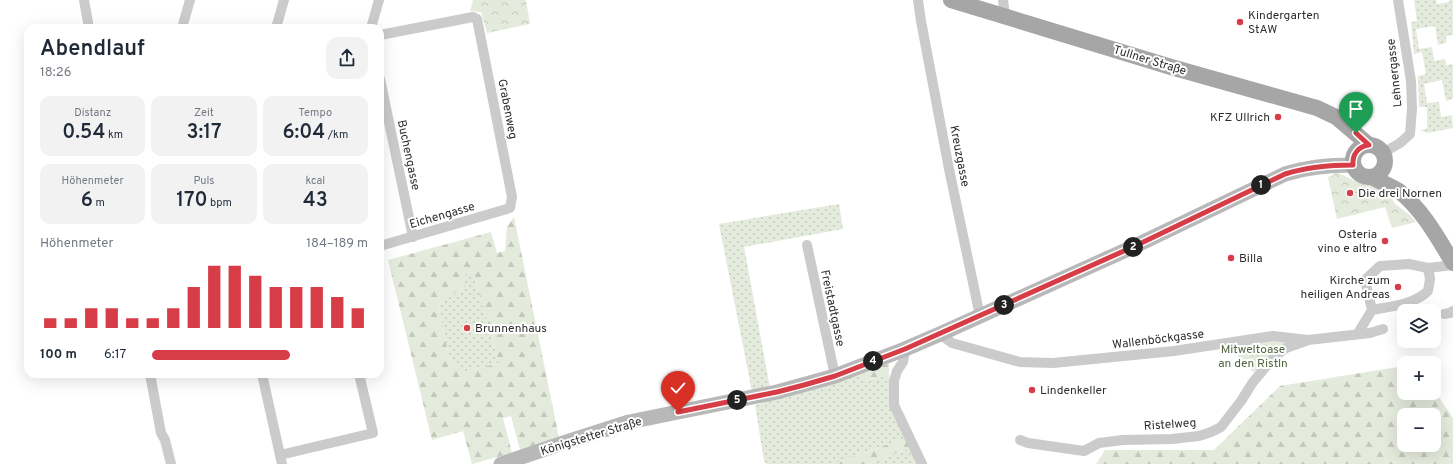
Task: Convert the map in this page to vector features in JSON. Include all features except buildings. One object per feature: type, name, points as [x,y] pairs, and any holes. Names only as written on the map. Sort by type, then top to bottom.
[{"type":"main road","name":"Tullner Straße","points":[[951,0],[1171,67],[1317,108],[1344,122],[1346,126],[1369,145]]},
{"type":"main road","points":[[1346,126],[1358,173],[1362,176],[1372,177],[1399,191],[1416,208],[1429,225],[1453,264]]},
{"type":"main road","points":[[1354,159],[1361,147],[1369,145],[1376,146],[1384,159],[1399,191]]},
{"type":"main road","name":"Königstetter Straße","points":[[501,464],[629,422],[777,392],[835,376],[940,334],[1135,246],[1285,174],[1299,169],[1354,159]]},
{"type":"main road","points":[[1372,177],[1380,173],[1384,159]]},
{"type":"street","points":[[84,0],[87,24]]},
{"type":"street","points":[[183,24],[190,0]]},
{"type":"street","points":[[277,24],[284,0]]},
{"type":"street","points":[[372,24],[379,0]]},
{"type":"street","name":"Kreuzgasse","points":[[918,0],[949,169],[980,316]]},
{"type":"street","points":[[1003,0],[1006,16]]},
{"type":"street","name":"Lehnergasse","points":[[1384,159],[1410,134],[1412,109],[1411,81],[1398,0]]},
{"type":"street","name":"Grabenweg","points":[[384,34],[473,17],[477,19],[512,197],[510,208]]},
{"type":"street","name":"Buchengasse","points":[[384,98],[413,237]]},
{"type":"street","name":"Eichengasse","points":[[384,245],[510,208]]},
{"type":"street","name":"Freistadtgasse","points":[[807,245],[835,376]]},
{"type":"street","points":[[1358,333],[1372,310],[1365,280],[1380,266],[1409,264],[1428,268],[1453,264]]},
{"type":"street","points":[[1372,310],[1406,304],[1422,297],[1428,291],[1430,279],[1428,268]]},
{"type":"street","name":"Wallenböckgasse","points":[[940,334],[952,343],[1020,362],[1054,363],[1174,351],[1273,336],[1308,340],[1358,333],[1370,333],[1383,329]]},
{"type":"street","name":"Ristelweg","points":[[1020,440],[1028,443],[1084,451],[1099,443],[1123,440],[1172,439],[1199,436],[1211,432],[1221,427],[1253,382],[1274,357],[1286,348],[1308,340]]},
{"type":"street","points":[[905,349],[903,362],[897,371],[894,381],[894,405],[922,464]]},
{"type":"street","points":[[151,378],[161,433],[165,440],[171,464]]},
{"type":"street","points":[[263,378],[281,460],[373,433],[360,378]]},
{"type":"green space","points":[[473,0],[526,0],[530,24],[487,33],[481,12],[470,11]]},
{"type":"green space","points":[[1414,0],[1436,0],[1437,4],[1450,2],[1449,0],[1453,0],[1453,35],[1446,36],[1446,43],[1438,45],[1435,26],[1416,29],[1419,49],[1432,47],[1434,61],[1445,59],[1446,65],[1453,64],[1453,99],[1446,101],[1442,80],[1424,84],[1427,103],[1439,102],[1441,117],[1452,115],[1453,128],[1427,133],[1420,130],[1427,129],[1427,107],[1419,107],[1418,76],[1426,74],[1422,52],[1414,54],[1411,22],[1417,21]]},
{"type":"green space","points":[[1336,172],[1357,182],[1371,183],[1384,189],[1390,195],[1395,204],[1410,215],[1416,222],[1392,228],[1385,207],[1337,219],[1328,177]]},
{"type":"green space","points":[[839,204],[843,229],[744,247],[770,388],[752,391],[719,224]]},
{"type":"green space","points":[[514,217],[559,438],[520,450],[511,416],[503,418],[512,453],[472,464],[463,431],[432,440],[388,260],[491,232],[497,253],[505,251],[507,227]],"holes":[[[473,272],[499,363],[460,373],[449,357],[438,304],[465,287],[462,275]]]},
{"type":"green space","points":[[473,272],[499,363],[460,373],[449,357],[438,304],[465,287],[462,275]]},
{"type":"green space","name":"Mitweltoase an den Ristln","points":[[1272,341],[1297,342],[1273,354],[1254,372],[1238,361],[1239,344]]},
{"type":"green space","points":[[889,363],[889,374],[865,381],[859,374]]},
{"type":"green space","points":[[1397,367],[1397,400],[1441,400],[1453,418],[1453,464],[1096,464],[1105,450],[1214,450],[1280,386]]},
{"type":"green space","points":[[859,374],[866,381],[889,374],[892,405],[905,438],[833,464],[767,464],[764,461],[755,405]]},
{"type":"green space","points":[[905,438],[910,448],[867,464],[833,464]]},
{"type":"green space","points":[[910,448],[917,464],[867,464]]},
{"type":"place","name":"Kindergarten StAW","points":[[1240,22]]},
{"type":"place","name":"KFZ Ullrich","points":[[1278,117]]},
{"type":"place","name":"Die drei Nornen","points":[[1350,193]]},
{"type":"place","name":"Osteria vino e altro","points":[[1385,241]]},
{"type":"place","name":"Billa","points":[[1231,258]]},
{"type":"place","name":"Kirche zum heiligen Andreas","points":[[1398,287]]},
{"type":"place","name":"Brunnenhaus","points":[[467,328]]},
{"type":"place","name":"Lindenkeller","points":[[1032,390]]},
{"type":"route","points":[[678,412],[777,392],[835,376],[940,334],[1135,246],[1285,174],[1299,169],[1318,166],[1353,165],[1357,150],[1363,146],[1369,145],[1356,133]]}]
